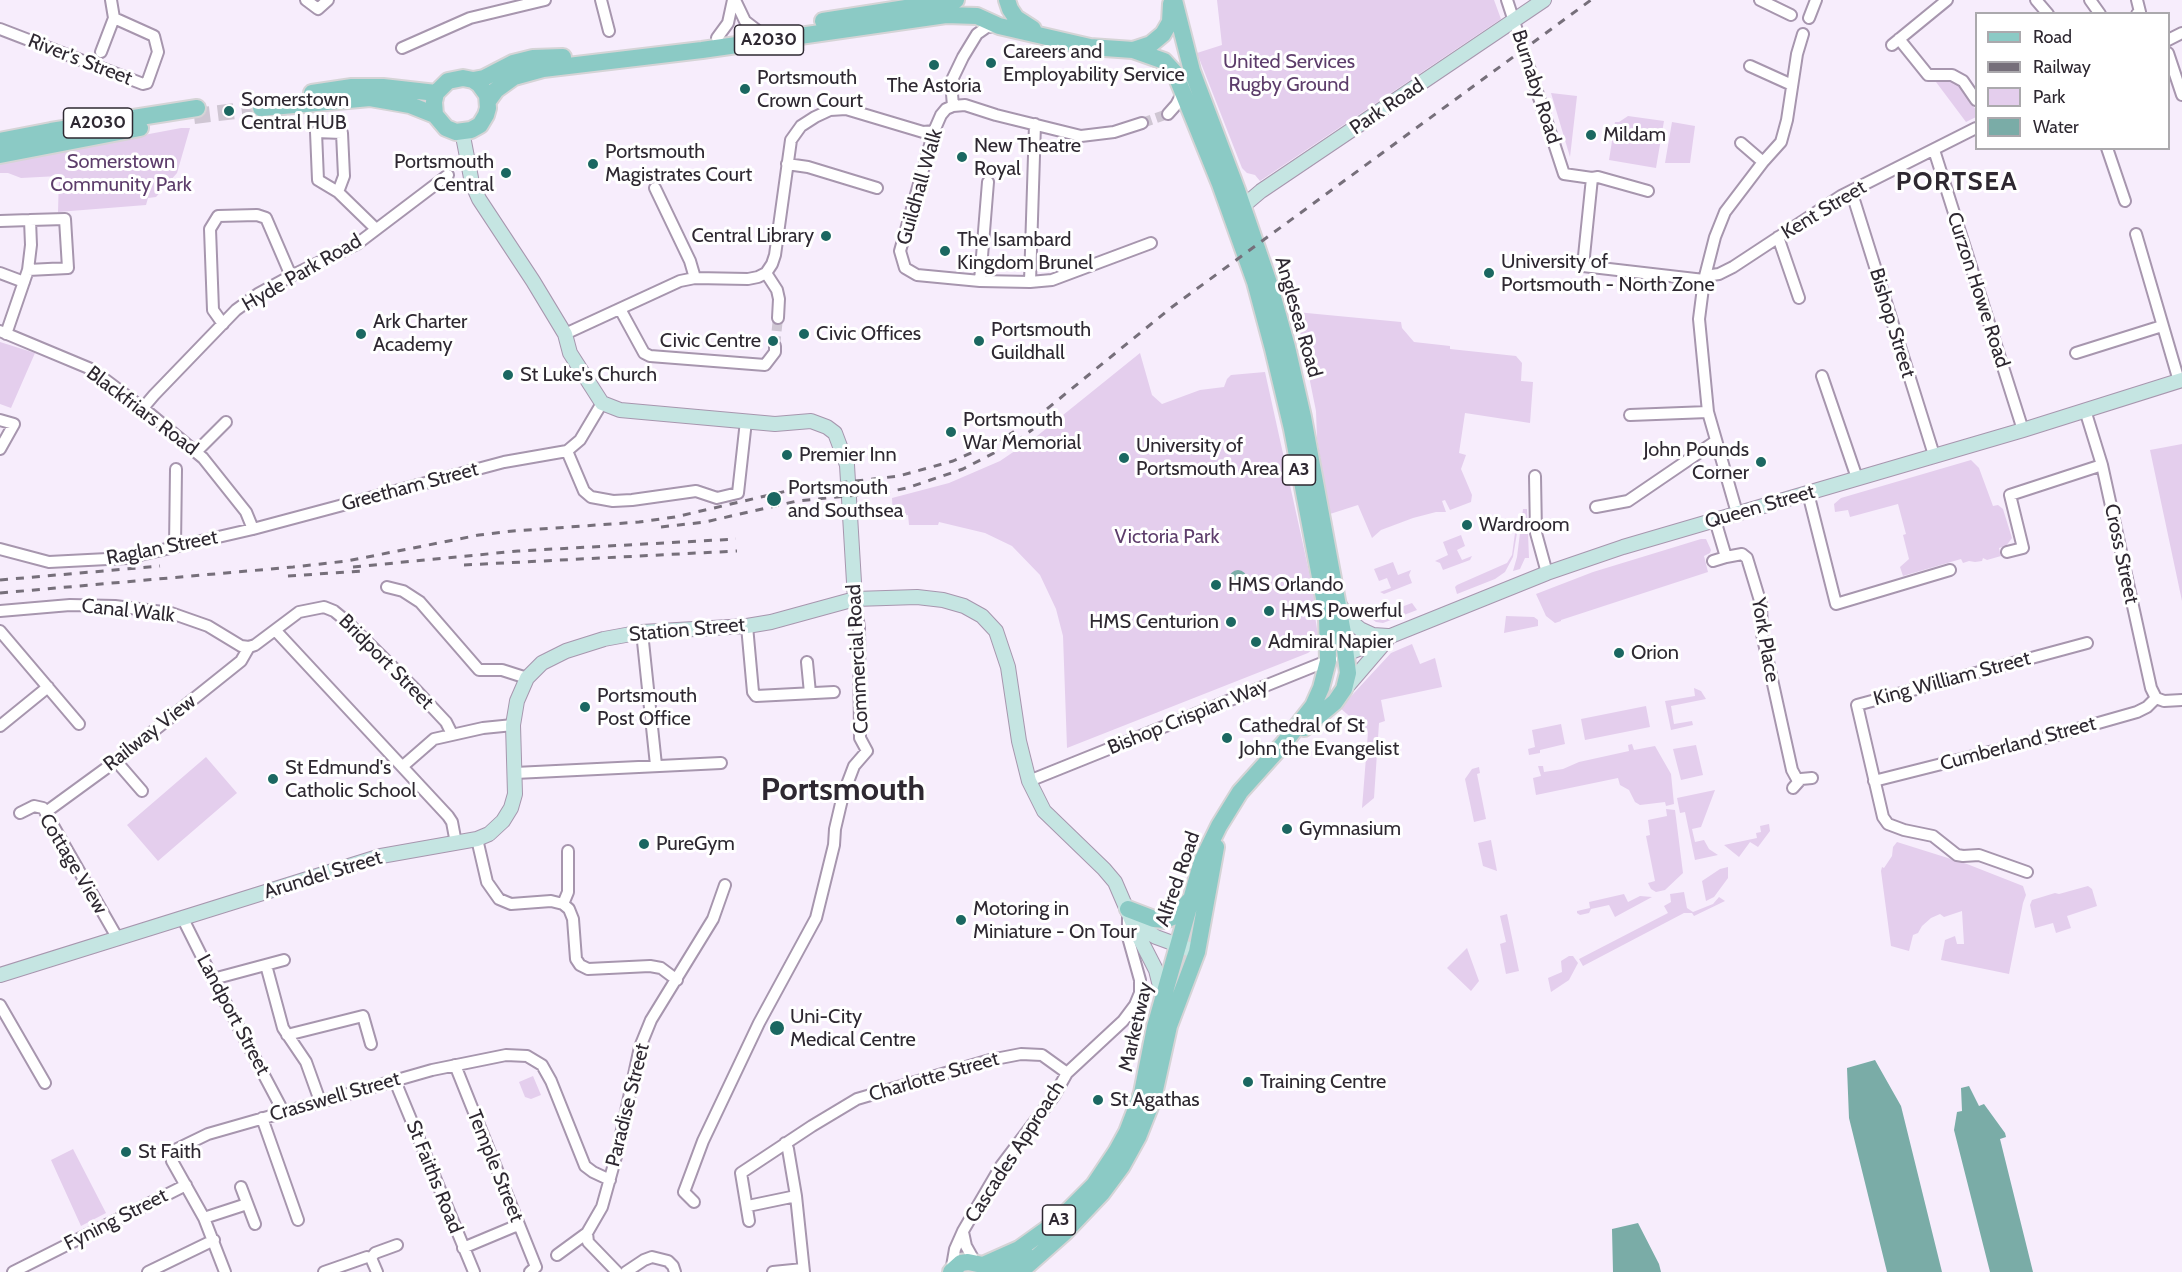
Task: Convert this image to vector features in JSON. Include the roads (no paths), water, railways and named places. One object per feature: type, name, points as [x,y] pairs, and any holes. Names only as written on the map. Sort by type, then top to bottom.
[{"type":"main road","name":"A2030","points":[[473,80],[489,77],[513,63],[533,58],[576,56],[717,38],[903,4],[956,0]]},
{"type":"main road","name":"A3","points":[[1007,0],[1010,9],[1020,21],[1057,39],[1113,50],[1133,50],[1152,44],[1163,34],[1170,22],[1172,0]]},
{"type":"main road","name":"Anglesea Road","points":[[1172,0],[1237,211],[1285,397],[1327,614],[1328,661]]},
{"type":"main road","name":"A2030","points":[[488,101],[496,90],[514,77],[543,69],[702,50],[946,15],[977,16],[999,26],[1057,39]]},
{"type":"main road","name":"Anglesea Road","points":[[1133,50],[1158,58],[1169,64],[1176,73],[1269,283],[1303,417],[1346,654]]},
{"type":"main road","points":[[435,115],[436,93],[442,85],[454,78],[473,80],[479,84],[488,101],[486,115],[480,125],[471,130],[456,132],[446,128],[435,115],[410,105],[370,98],[262,104],[352,87],[383,87],[436,93]]},
{"type":"main road","name":"A2030","points":[[0,141],[51,131],[196,112],[0,155]]},
{"type":"main road","name":"A3","points":[[1344,689],[1348,673],[1346,654]]},
{"type":"main road","name":"A3","points":[[1304,718],[1327,693],[1337,667],[1346,654]]},
{"type":"main road","name":"Alfred Road","points":[[1177,950],[1203,861],[1219,825],[1240,792],[1284,743],[1313,706],[1321,688],[1328,661]]},
{"type":"main road","name":"Alfred Road","points":[[1284,743],[1331,706],[1344,689]]},
{"type":"main road","name":"Alfred Road","points":[[1196,954],[1219,825]]},
{"type":"main road","points":[[1128,909],[1154,919],[1165,920],[1177,915],[1191,898]]},
{"type":"main road","name":"Marketway","points":[[951,1272],[962,1263],[983,1266],[1019,1249],[1058,1221],[1099,1177],[1127,1131],[1142,1093],[1155,1027],[1177,950]]},
{"type":"main road","name":"Marketway","points":[[1056,1239],[1102,1193],[1122,1166],[1138,1137],[1153,1099],[1169,1026],[1196,954]]},
{"type":"main road","name":"A3","points":[[1002,1272],[1028,1253],[1056,1239]]},
{"type":"main road","name":"A3","points":[[1020,1272],[1056,1239]]},
{"type":"street","points":[[101,52],[114,18],[111,0]]},
{"type":"street","points":[[306,0],[318,9],[328,0]]},
{"type":"street","points":[[402,48],[470,18],[544,0]]},
{"type":"street","points":[[600,0],[609,32]]},
{"type":"street","points":[[734,0],[745,21],[758,31]]},
{"type":"street","points":[[717,38],[728,23],[734,0]]},
{"type":"street","name":"Burnaby Road","points":[[1507,0],[1564,174],[1592,178]]},
{"type":"street","name":"Park Road","points":[[1237,211],[1269,186],[1544,0]]},
{"type":"street","points":[[1760,0],[1780,4],[1791,15]]},
{"type":"street","points":[[1947,0],[1934,4],[1895,42],[1928,75],[1952,75],[1963,81],[1975,97]]},
{"type":"street","points":[[2036,0],[2046,12]]},
{"type":"street","points":[[1809,18],[1814,1]]},
{"type":"street","name":"River's Street","points":[[0,29],[143,84],[147,83],[158,52],[154,36],[114,18]]},
{"type":"street","name":"Guildhall Walk","points":[[980,281],[917,275],[905,268],[900,252],[934,131],[941,115],[953,106],[951,82],[977,34],[987,27],[999,26]]},
{"type":"street","points":[[1737,513],[1708,412],[1699,319],[1704,278],[1715,237],[1725,212],[1781,142],[1803,34]]},
{"type":"street","points":[[2170,56],[2182,95]]},
{"type":"street","points":[[1750,66],[1792,85]]},
{"type":"street","points":[[1168,114],[1184,90]]},
{"type":"street","points":[[953,106],[965,105],[996,115],[1081,135],[1114,132],[1142,123]]},
{"type":"street","points":[[565,334],[680,281],[695,278],[748,279],[758,278],[766,273],[775,255],[791,140],[801,126],[830,110],[846,109],[922,132],[934,131]]},
{"type":"street","points":[[1030,282],[1035,124]]},
{"type":"street","name":"Kent Street","points":[[1704,278],[1733,267],[1849,192],[1975,129]]},
{"type":"street","points":[[462,131],[472,183],[479,199],[565,334],[570,353],[602,403],[620,410],[746,421],[738,493],[717,498],[696,491],[613,501],[591,497],[584,491],[567,451],[580,440],[602,403]]},
{"type":"street","points":[[338,192],[345,176],[342,133],[316,132],[318,180],[338,192],[376,229]]},
{"type":"street","points":[[1742,143],[1763,162]]},
{"type":"street","name":"Curzon Howe Road","points":[[1934,150],[2023,430]]},
{"type":"street","points":[[2108,150],[2125,201]]},
{"type":"street","points":[[787,164],[808,167],[877,188]]},
{"type":"street","name":"Hyde Park Road","points":[[143,408],[236,310],[258,294],[291,276],[357,244],[448,175]]},
{"type":"street","points":[[1648,191],[1598,177],[1592,178],[1583,266],[1704,278]]},
{"type":"street","points":[[988,182],[980,281],[1052,280],[1151,243]]},
{"type":"street","points":[[656,188],[690,261],[695,278]]},
{"type":"street","name":"Bishop Street","points":[[1849,192],[1855,203],[1934,455]]},
{"type":"street","points":[[223,324],[213,310],[210,229],[218,216],[257,214],[266,218],[291,276]]},
{"type":"street","points":[[0,221],[65,219],[68,268],[28,270]]},
{"type":"street","points":[[3,332],[28,270],[31,245],[30,220]]},
{"type":"street","points":[[2136,234],[2162,326],[2181,380]]},
{"type":"street","points":[[1778,237],[1799,298]]},
{"type":"street","points":[[0,273],[24,282]]},
{"type":"street","points":[[766,273],[777,290],[778,318]]},
{"type":"street","points":[[620,309],[644,353],[650,356],[765,365],[775,352],[775,345]]},
{"type":"street","points":[[2076,353],[2162,326]]},
{"type":"street","name":"Blackfriars Road","points":[[3,332],[91,369],[143,408],[196,452],[246,512],[253,529]]},
{"type":"street","points":[[1822,376],[1857,478]]},
{"type":"street","name":"Queen Street","points":[[1346,654],[1547,573],[1737,513],[2023,430],[2181,380]]},
{"type":"street","name":"Cross Street","points":[[2085,410],[2102,465],[2151,688],[2156,698]]},
{"type":"street","points":[[1630,415],[1708,412]]},
{"type":"street","points":[[0,420],[14,424],[0,449]]},
{"type":"street","name":"Commercial Road","points":[[694,1202],[684,1192],[703,1141],[759,1023],[816,918],[834,845],[835,829],[843,795],[854,766],[867,751],[860,738],[858,628],[850,502],[844,455],[835,433],[827,427],[812,422],[775,424],[746,421]]},
{"type":"street","points":[[196,452],[226,422]]},
{"type":"street","points":[[1596,507],[1628,501],[1716,441]]},
{"type":"street","name":"Greetham Street","points":[[253,529],[504,462],[567,451]]},
{"type":"street","points":[[2007,552],[2023,548],[2010,495],[2102,465]]},
{"type":"street","points":[[175,547],[176,469]]},
{"type":"street","points":[[1535,476],[1536,539],[1547,573]]},
{"type":"street","points":[[1808,493],[1836,604],[1950,570]]},
{"type":"street","points":[[1713,561],[1726,557],[1715,520]]},
{"type":"street","name":"Raglan Street","points":[[0,549],[49,562],[127,558],[253,529]]},
{"type":"street","name":"York Place","points":[[1726,557],[1740,554],[1747,558],[1761,604],[1762,634],[1795,784],[1804,778],[1812,778]]},
{"type":"street","points":[[387,587],[403,591],[420,602],[479,670],[502,670],[526,678]]},
{"type":"street","points":[[1336,595],[1345,614],[1360,629],[1373,635],[1393,635]]},
{"type":"street","name":"Station Street","points":[[526,678],[542,663],[566,651],[604,639],[642,632],[747,626],[826,609],[855,599],[917,597],[943,600],[964,606],[990,623],[1001,643],[1008,667],[1019,741],[1029,781],[1044,811],[1112,878],[1128,909]]},
{"type":"street","name":"Canal Walk","points":[[0,610],[70,605],[115,606],[171,613],[208,626],[241,646],[249,647]]},
{"type":"street","name":"Bridport Street","points":[[249,647],[276,631],[299,612],[324,608],[334,611],[416,690],[446,722],[452,734]]},
{"type":"street","points":[[747,626],[753,692],[756,696],[834,692]]},
{"type":"street","points":[[276,631],[448,816],[452,822],[456,843]]},
{"type":"street","points":[[0,632],[79,724]]},
{"type":"street","points":[[642,632],[656,765]]},
{"type":"street","points":[[1344,689],[1383,643],[1393,635]]},
{"type":"street","name":"King William Street","points":[[1874,781],[1857,705],[2087,643]]},
{"type":"street","name":"Railway View","points":[[46,812],[116,761],[241,661],[249,647]]},
{"type":"street","name":"Bishop Crispian Way","points":[[1029,781],[1346,654]]},
{"type":"street","points":[[807,662],[810,693]]},
{"type":"street","name":"Arundel Street","points":[[0,975],[381,856],[477,839],[495,829],[512,808],[515,794],[513,725],[517,701],[526,678]]},
{"type":"street","points":[[0,726],[48,687]]},
{"type":"street","points":[[2156,698],[2164,701],[2182,700]]},
{"type":"street","name":"Cumberland Street","points":[[1874,781],[2049,737],[2137,712],[2147,707],[2156,698]]},
{"type":"street","points":[[403,766],[434,739],[483,728],[513,725]]},
{"type":"street","points":[[116,761],[142,791]]},
{"type":"street","points":[[515,773],[721,763]]},
{"type":"street","points":[[1874,781],[1883,817],[1888,824],[1933,836],[1957,855],[1979,855],[2026,872]]},
{"type":"street","name":"Cottage View","points":[[20,813],[34,806],[43,808],[118,939]]},
{"type":"street","points":[[477,839],[487,882],[499,899],[511,904],[550,901],[563,904],[569,909],[573,919],[576,958],[580,965],[588,969],[650,966],[661,968],[677,980]]},
{"type":"street","points":[[563,904],[568,892],[568,851]]},
{"type":"street","name":"Paradise Street","points":[[587,1233],[602,1207],[605,1178],[640,1047],[651,1020],[713,919],[724,885]]},
{"type":"street","points":[[1128,909],[1137,923],[1147,931],[1177,950],[1196,954]]},
{"type":"street","points":[[1128,909],[1137,933],[1156,970],[1163,1000]]},
{"type":"street","points":[[1067,1073],[1123,1021],[1135,1005],[1140,993],[1140,980],[1128,937],[1128,909]]},
{"type":"street","name":"Landport Street","points":[[183,919],[283,1111]]},
{"type":"street","points":[[213,979],[284,960]]},
{"type":"street","points":[[266,965],[283,1028],[306,1062],[320,1101]]},
{"type":"street","points":[[0,1005],[45,1083]]},
{"type":"street","points":[[287,1035],[363,1016],[371,1044]]},
{"type":"street","name":"Charlotte Street","points":[[748,1206],[741,1173],[857,1099],[990,1060],[1021,1054],[1042,1055],[1067,1073]]},
{"type":"street","name":"Crasswell Street","points":[[186,1185],[171,1155],[190,1141],[283,1111],[455,1065],[506,1055],[527,1056],[542,1065],[551,1081],[585,1166],[605,1178]]},
{"type":"street","name":"Temple Street","points":[[455,1065],[518,1225],[533,1270]]},
{"type":"street","name":"Cascades Approach","points":[[951,1272],[963,1231],[1001,1166],[1054,1096],[1067,1073]]},
{"type":"street","name":"St Faiths Road","points":[[395,1081],[474,1272]]},
{"type":"street","points":[[262,1118],[298,1220]]},
{"type":"street","points":[[773,1272],[804,1270],[796,1196],[785,1143]]},
{"type":"street","points":[[186,1185],[214,1240],[225,1272]]},
{"type":"street","name":"Fyning Street","points":[[14,1272],[186,1185]]},
{"type":"street","points":[[241,1186],[255,1224]]},
{"type":"street","points":[[749,1221],[748,1206],[796,1196]]},
{"type":"street","points":[[204,1218],[247,1204]]},
{"type":"street","points":[[463,1248],[518,1225]]},
{"type":"street","name":"Cascades Approach","points":[[963,1231],[966,1246],[983,1266]]},
{"type":"street","points":[[557,1255],[587,1233],[588,1242],[617,1272]]},
{"type":"street","points":[[148,1272],[214,1240]]},
{"type":"street","points":[[371,1258],[375,1253],[397,1245]]},
{"type":"street","points":[[324,1272],[367,1257],[371,1258]]},
{"type":"street","points":[[626,1272],[652,1257],[668,1261],[675,1272]]},
{"type":"street","points":[[371,1258],[377,1272]]},
{"type":"water","points":[[1238,570],[1244,573],[1247,579],[1244,585],[1238,588],[1232,585],[1229,579],[1232,573]]},
{"type":"water","points":[[1875,1060],[1901,1106],[1942,1272],[1887,1272],[1849,1118],[1847,1068]]},
{"type":"water","points":[[1969,1086],[1979,1106],[1984,1104],[2005,1133],[2006,1137],[2000,1139],[2033,1272],[1990,1272],[1954,1130],[1957,1112],[1962,1111],[1961,1088]]},
{"type":"water","points":[[1638,1223],[1661,1272],[1613,1272],[1612,1229]]},
{"type":"tunnel","points":[[194,116],[261,108]]},
{"type":"tunnel","points":[[1142,123],[1168,114]]},
{"type":"tunnel","points":[[775,346],[778,318]]},
{"type":"railway","points":[[0,593],[293,567],[347,561],[479,535],[639,522],[675,517],[804,487],[899,476],[953,461],[1002,439],[1037,417],[1172,307],[1591,0]]},
{"type":"railway","points":[[661,527],[705,522],[797,501],[907,488],[963,469],[1017,441],[1033,429]]},
{"type":"railway","points":[[353,567],[518,551],[736,539]]},
{"type":"railway","points":[[464,565],[737,551]]},
{"type":"railway","points":[[0,580],[160,566]]},
{"type":"railway","points":[[288,576],[362,571]]},
{"type":"place","name":"Careers and Employability Service","points":[[991,63]]},
{"type":"place","name":"The Astoria","points":[[934,65]]},
{"type":"place","name":"Portsmouth Crown Court","points":[[745,89]]},
{"type":"place","name":"Somerstown Central HUB","points":[[229,111]]},
{"type":"place","name":"Mildam","points":[[1591,135]]},
{"type":"place","name":"New Theatre Royal","points":[[962,157]]},
{"type":"place","name":"Portsmouth Magistrates Court","points":[[593,164]]},
{"type":"place","name":"Portsmouth Central","points":[[506,173]]},
{"type":"place","name":"Central Library","points":[[826,236]]},
{"type":"place","name":"The Isambard Kingdom Brunel","points":[[945,251]]},
{"type":"place","name":"University of Portsmouth - North Zone","points":[[1489,273]]},
{"type":"place","name":"Ark Charter Academy","points":[[361,334]]},
{"type":"place","name":"Civic Offices","points":[[804,334]]},
{"type":"place","name":"Civic Centre","points":[[773,341]]},
{"type":"place","name":"Portsmouth Guildhall","points":[[979,341]]},
{"type":"place","name":"St Luke's Church","points":[[508,375]]},
{"type":"place","name":"Portsmouth War Memorial","points":[[951,432]]},
{"type":"place","name":"Premier Inn","points":[[787,455]]},
{"type":"place","name":"University of Portsmouth Area","points":[[1124,458]]},
{"type":"place","name":"John Pounds Corner","points":[[1761,462]]},
{"type":"place","name":"Portsmouth and Southsea","points":[[774,499]]},
{"type":"place","name":"Wardroom","points":[[1467,525]]},
{"type":"place","name":"HMS Orlando","points":[[1216,585]]},
{"type":"place","name":"HMS Powerful","points":[[1269,611]]},
{"type":"place","name":"HMS Centurion","points":[[1231,622]]},
{"type":"place","name":"Admiral Napier","points":[[1256,642]]},
{"type":"place","name":"Orion","points":[[1619,653]]},
{"type":"place","name":"Portsmouth Post Office","points":[[585,707]]},
{"type":"place","name":"Cathedral of St John the Evangelist","points":[[1227,738]]},
{"type":"place","name":"St Edmund's Catholic School","points":[[273,779]]},
{"type":"place","name":"Gymnasium","points":[[1287,829]]},
{"type":"place","name":"PureGym","points":[[644,844]]},
{"type":"place","name":"Motoring in Miniature - On Tour","points":[[961,920]]},
{"type":"place","name":"Uni-City Medical Centre","points":[[777,1028]]},
{"type":"place","name":"Training Centre","points":[[1248,1082]]},
{"type":"place","name":"St Agathas","points":[[1098,1100]]},
{"type":"place","name":"St Faith","points":[[126,1152]]},
{"type":"district","name":"PORTSEA","points":[[1957,182]]},
{"type":"district","name":"Portsmouth","points":[[843,791]]},
{"type":"park label","name":"United Services Rugby Ground","points":[[1289,74]]},
{"type":"park label","name":"Somerstown Community Park","points":[[121,174]]},
{"type":"park label","name":"Victoria Park","points":[[1167,537]]}]
